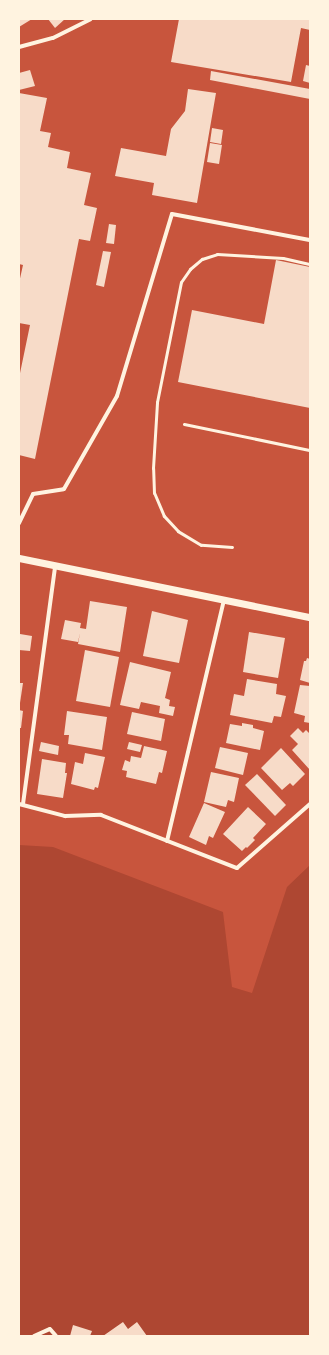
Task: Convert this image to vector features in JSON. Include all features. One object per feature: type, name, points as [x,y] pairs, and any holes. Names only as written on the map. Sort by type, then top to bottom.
[{"type":"street","points":[[19,46],[53,38],[90,19]]},
{"type":"street","points":[[19,523],[33,494],[64,489],[117,396],[172,214],[310,240]]},
{"type":"street","points":[[19,558],[310,617]]},
{"type":"street","points":[[55,566],[21,804],[65,816],[101,815],[237,868],[310,804]]},
{"type":"street","points":[[166,841],[224,600]]},
{"type":"street","points":[[34,1336],[50,1329],[56,1336]]},
{"type":"lane","points":[[232,547],[201,545],[178,531],[164,516],[154,493],[153,468],[157,402],[181,282],[190,269],[202,259],[217,254],[283,258],[310,264]]},
{"type":"lane","points":[[184,424],[310,450]]},
{"type":"shaded area","points":[[19,845],[53,847],[223,912],[232,987],[252,993],[287,887],[310,865],[310,1336],[19,1336]]},
{"type":"building","points":[[19,19],[32,19],[19,27]]},
{"type":"building","points":[[48,19],[65,19],[55,28]]},
{"type":"building","points":[[179,19],[310,19],[310,30],[301,28],[291,82],[171,62]]},
{"type":"building","points":[[306,65],[310,66],[310,83],[303,81]]},
{"type":"building","points":[[30,70],[35,86],[19,90],[19,73]]},
{"type":"building","points":[[211,71],[310,89],[310,99],[210,80]]},
{"type":"building","points":[[188,89],[216,93],[197,203],[152,195],[154,183],[115,176],[121,148],[166,156],[171,129],[185,111]]},
{"type":"building","points":[[19,93],[47,98],[40,131],[51,133],[48,147],[70,152],[67,168],[91,173],[84,205],[97,208],[90,241],[79,239],[35,459],[19,455],[19,378],[30,325],[19,323],[19,283],[23,265],[19,264]]},
{"type":"building","points":[[212,128],[223,130],[221,144],[210,142]]},
{"type":"building","points":[[210,143],[222,145],[219,164],[207,162]]},
{"type":"building","points":[[109,224],[116,225],[114,244],[106,243]]},
{"type":"building","points":[[103,251],[111,252],[104,287],[96,285]]},
{"type":"building","points":[[276,260],[310,267],[310,408],[178,382],[192,310],[264,324]]},
{"type":"building","points":[[90,601],[127,607],[120,652],[78,644],[80,633],[78,642],[61,639],[65,620],[81,623],[80,628],[86,629]]},
{"type":"building","points":[[152,611],[188,620],[179,663],[143,656]]},
{"type":"building","points":[[249,632],[285,638],[278,678],[243,672]]},
{"type":"building","points":[[20,634],[32,636],[30,651],[19,650]]},
{"type":"building","points":[[85,650],[119,657],[110,707],[76,701]]},
{"type":"building","points":[[307,658],[310,659],[310,683],[300,680],[304,661],[306,661]]},
{"type":"building","points":[[130,662],[171,672],[165,698],[170,700],[169,706],[175,707],[173,716],[159,713],[160,706],[141,702],[139,709],[120,705]]},
{"type":"building","points":[[247,679],[277,684],[276,694],[286,696],[281,717],[274,716],[272,723],[230,715],[234,694],[244,696]]},
{"type":"building","points":[[19,683],[23,683],[20,703],[19,702]]},
{"type":"building","points":[[300,685],[310,686],[310,723],[304,722],[305,716],[294,713]]},
{"type":"building","points":[[19,710],[23,711],[21,728],[19,728]]},
{"type":"building","points":[[67,711],[107,717],[102,750],[68,744],[69,735],[64,735]]},
{"type":"building","points":[[132,712],[165,719],[161,741],[127,734]]},
{"type":"building","points":[[242,723],[253,725],[253,728],[264,731],[260,750],[226,743],[230,724],[242,726]]},
{"type":"building","points":[[298,728],[303,733],[306,730],[310,734],[310,770],[292,750],[298,744],[290,736]]},
{"type":"building","points":[[41,742],[59,746],[58,755],[39,751]]},
{"type":"building","points":[[129,742],[142,745],[140,752],[127,749]]},
{"type":"building","points":[[144,746],[167,751],[162,773],[159,772],[156,784],[126,777],[127,771],[122,770],[125,760],[130,762],[131,756],[141,758]]},
{"type":"building","points":[[220,747],[248,753],[243,775],[215,768]]},
{"type":"building","points":[[281,748],[305,774],[293,786],[290,783],[282,790],[261,768]]},
{"type":"building","points":[[85,753],[105,757],[98,788],[95,787],[94,790],[71,784],[75,762],[83,764]]},
{"type":"building","points":[[42,759],[66,763],[65,773],[67,773],[63,798],[37,794]]},
{"type":"building","points":[[211,772],[239,778],[234,802],[228,800],[226,807],[204,802]]},
{"type":"building","points":[[257,774],[286,805],[275,816],[245,785]]},
{"type":"building","points":[[204,803],[225,812],[213,838],[209,836],[206,845],[189,837]]},
{"type":"building","points":[[248,807],[266,824],[253,838],[255,840],[242,851],[223,834]]},
{"type":"building","points":[[123,1322],[128,1329],[137,1322],[147,1336],[103,1336]]},
{"type":"building","points":[[73,1325],[92,1331],[90,1336],[70,1336]]}]
